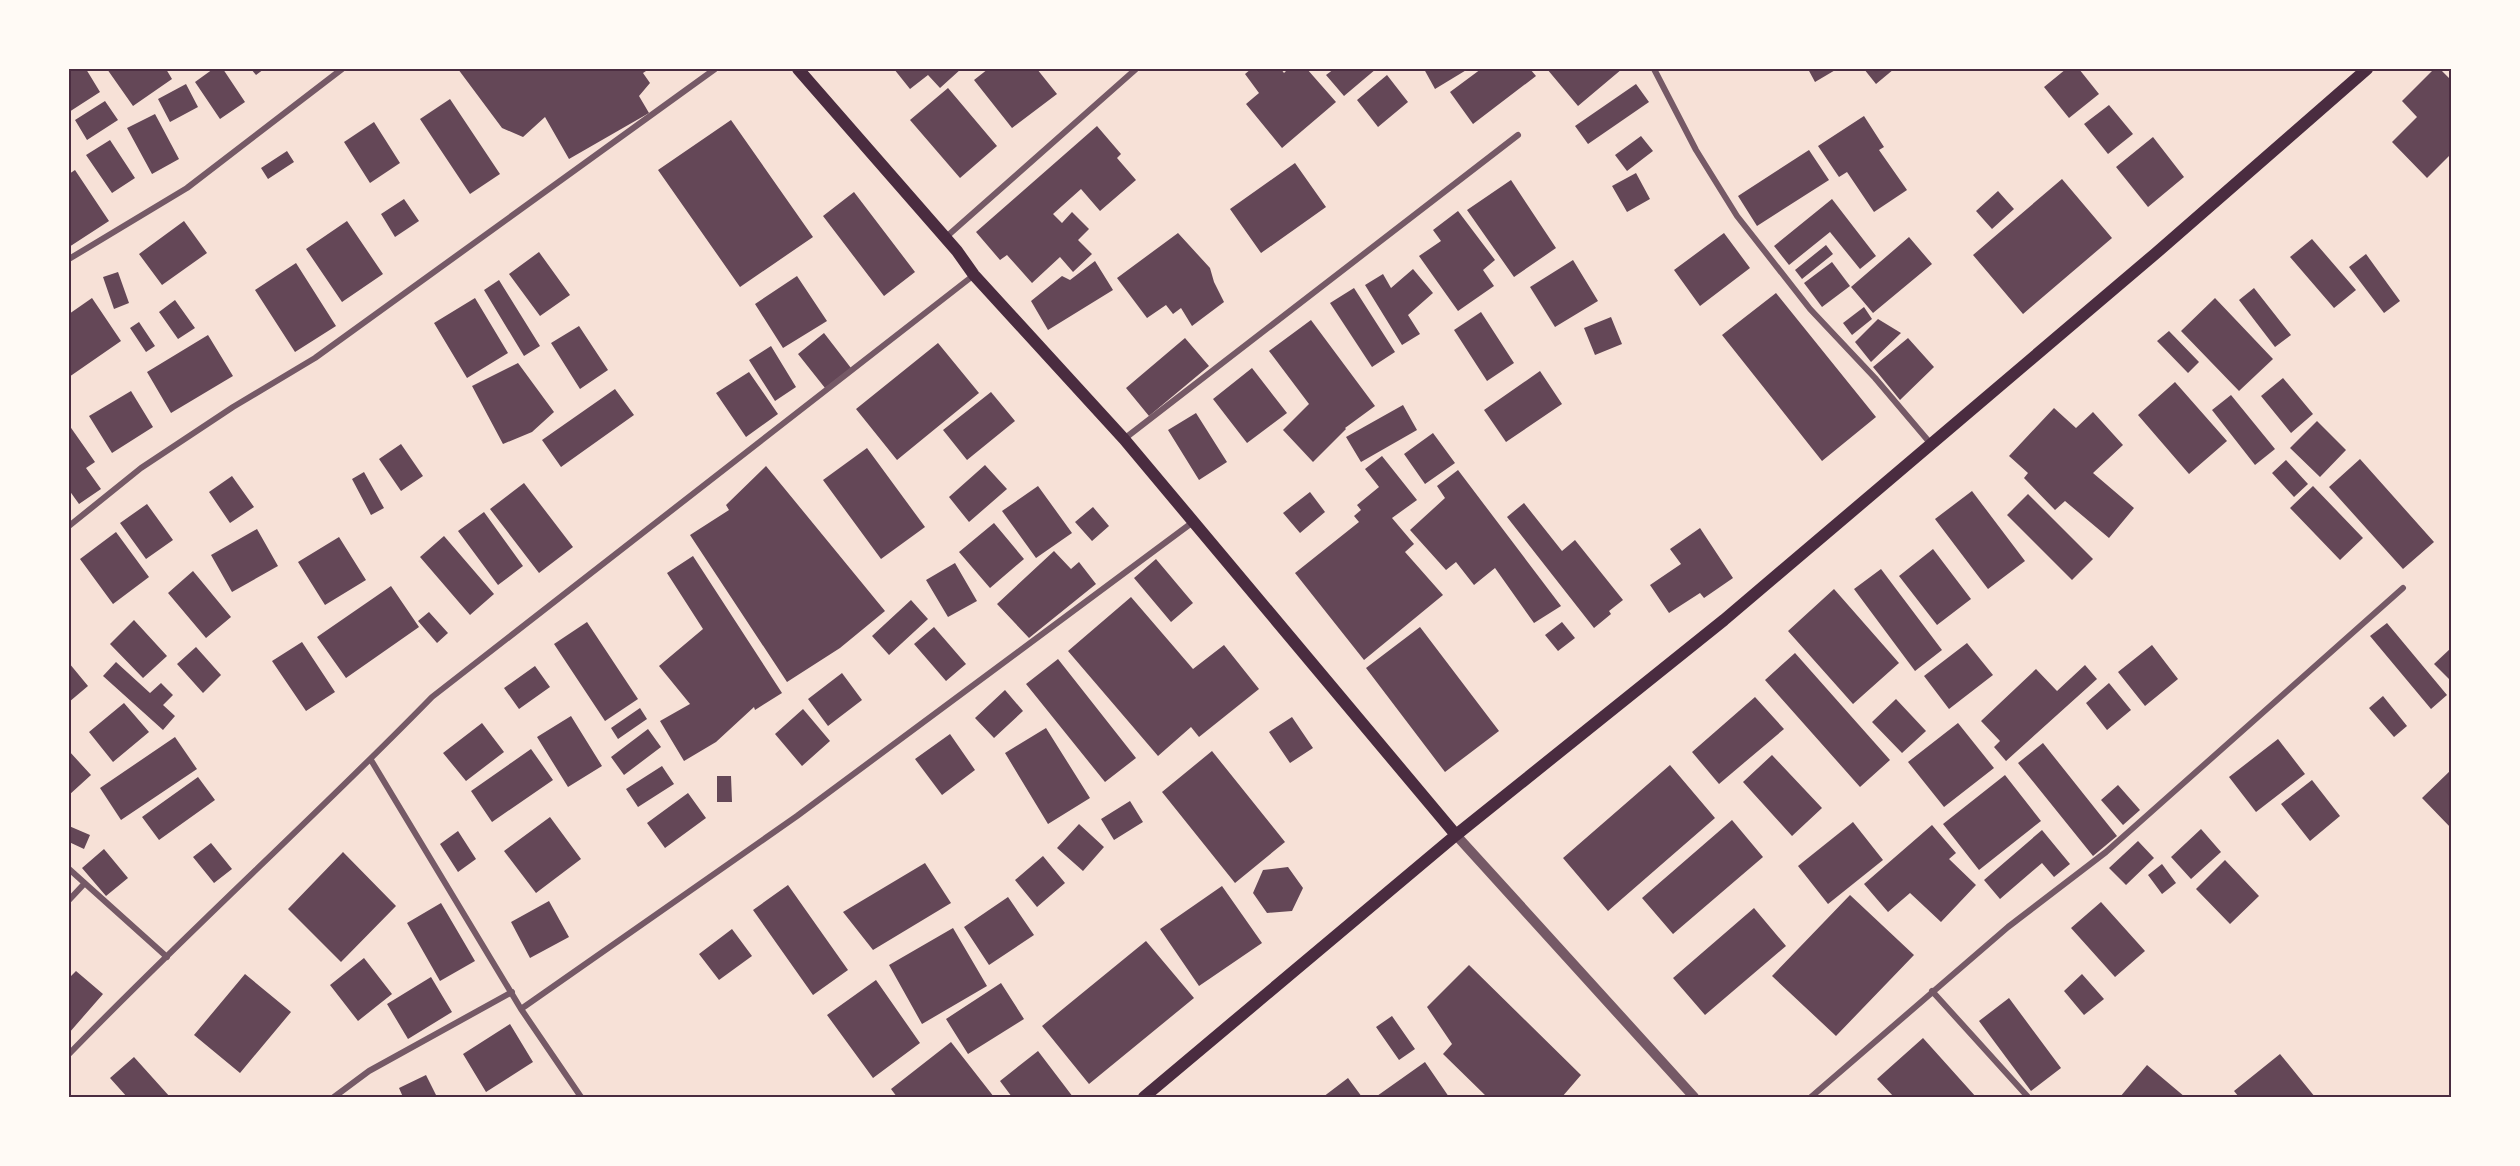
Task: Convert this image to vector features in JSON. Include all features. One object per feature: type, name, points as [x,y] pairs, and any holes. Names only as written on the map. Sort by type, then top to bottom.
[{"type":"main road","points":[[798,69],[945,238],[974,275],[1124,439],[1456,835]]},
{"type":"main road","points":[[1144,1097],[1456,835],[1724,620],[2146,262],[2367,69]]},
{"type":"street","points":[[69,259],[187,188],[342,69]]},
{"type":"street","points":[[69,526],[141,468],[233,407],[315,358],[715,69]]},
{"type":"street","points":[[945,238],[1136,69]]},
{"type":"street","points":[[1654,69],[1696,150],[1737,216],[1810,309],[1875,378],[1931,444]]},
{"type":"street","points":[[1124,439],[1518,135]]},
{"type":"street","points":[[69,1054],[130,991],[371,760],[432,697],[974,275]]},
{"type":"street","points":[[521,1008],[797,816],[1193,522]]},
{"type":"street","points":[[1811,1097],[2008,927],[2106,852],[2403,588]]},
{"type":"street","points":[[371,760],[521,1008],[581,1097]]},
{"type":"street","points":[[1456,835],[1694,1097]]},
{"type":"street","points":[[69,869],[167,957]]},
{"type":"street","points":[[69,900],[84,884]]},
{"type":"street","points":[[1932,991],[2028,1097]]},
{"type":"street","points":[[334,1097],[369,1071],[512,992]]},
{"type":"building","points":[[69,69],[86,69],[100,92],[69,112]]},
{"type":"building","points":[[107,69],[166,69],[172,79],[133,106]]},
{"type":"building","points":[[213,69],[223,69],[245,102],[220,119],[195,82]]},
{"type":"building","points":[[251,69],[264,69],[256,75]]},
{"type":"building","points":[[458,69],[649,69],[643,73],[650,83],[639,96],[649,113],[569,159],[545,117],[523,137],[502,128]]},
{"type":"building","points":[[894,69],[961,69],[940,88],[928,75],[910,89]]},
{"type":"building","points":[[988,69],[1037,69],[1057,94],[1012,128],[974,80]]},
{"type":"building","points":[[1251,69],[1281,69],[1284,73],[1288,69],[1307,69],[1336,102],[1282,148],[1246,104],[1259,93],[1245,74]]},
{"type":"building","points":[[1334,69],[1376,69],[1344,96],[1326,75]]},
{"type":"building","points":[[1424,69],[1468,69],[1435,89]]},
{"type":"building","points":[[1481,69],[1530,69],[1536,76],[1473,124],[1450,92]]},
{"type":"building","points":[[1547,69],[1622,69],[1578,106]]},
{"type":"building","points":[[1808,69],[1837,69],[1815,82]]},
{"type":"building","points":[[1864,69],[1894,69],[1876,84]]},
{"type":"building","points":[[2066,69],[2079,69],[2099,94],[2069,118],[2044,87]]},
{"type":"building","points":[[2434,69],[2440,69],[2451,80],[2451,154],[2427,178],[2392,142],[2417,117],[2402,101]]},
{"type":"building","points":[[1387,75],[1408,102],[1378,127],[1357,100]]},
{"type":"building","points":[[186,84],[198,107],[170,122],[158,99]]},
{"type":"building","points":[[1636,84],[1649,102],[1588,144],[1575,126]]},
{"type":"building","points":[[948,88],[997,146],[960,178],[910,120]]},
{"type":"building","points":[[450,99],[500,174],[470,194],[420,119]]},
{"type":"building","points":[[105,101],[118,120],[87,140],[75,120]]},
{"type":"building","points":[[2109,105],[2133,134],[2108,154],[2084,124]]},
{"type":"building","points":[[155,114],[179,159],[152,174],[127,128]]},
{"type":"building","points":[[1864,116],[1884,147],[1879,150],[1907,190],[1874,212],[1847,172],[1839,177],[1818,146]]},
{"type":"building","points":[[731,120],[813,237],[740,287],[658,170]]},
{"type":"building","points":[[374,122],[400,163],[370,183],[344,142]]},
{"type":"building","points":[[1097,126],[1121,154],[1117,158],[1136,180],[1100,211],[1081,189],[1053,214],[1062,223],[1072,212],[1089,229],[1078,240],[1092,254],[1073,272],[1060,257],[1032,283],[1007,255],[1000,260],[976,232]]},
{"type":"building","points":[[1641,136],[1653,151],[1627,171],[1615,155]]},
{"type":"building","points":[[2153,137],[2184,177],[2148,207],[2116,167]]},
{"type":"building","points":[[110,140],[135,178],[112,193],[86,155]]},
{"type":"building","points":[[1809,150],[1829,180],[1757,226],[1738,196]]},
{"type":"building","points":[[287,151],[294,162],[268,179],[261,168]]},
{"type":"building","points":[[1295,163],[1326,207],[1261,253],[1230,209]]},
{"type":"building","points":[[75,170],[109,221],[69,247],[69,174]]},
{"type":"building","points":[[1636,173],[1650,199],[1627,212],[1612,186]]},
{"type":"building","points":[[2062,179],[2112,238],[2023,314],[1973,255]]},
{"type":"building","points":[[1511,180],[1556,248],[1514,277],[1467,210]]},
{"type":"building","points":[[1998,191],[2014,209],[1992,229],[1976,211]]},
{"type":"building","points":[[854,192],[915,272],[884,296],[823,216]]},
{"type":"building","points":[[404,199],[419,221],[395,237],[381,214]]},
{"type":"building","points":[[1832,199],[1876,256],[1860,269],[1830,232],[1789,265],[1774,246]]},
{"type":"building","points":[[1458,211],[1495,260],[1483,270],[1494,286],[1458,311],[1419,256],[1441,241],[1433,230]]},
{"type":"building","points":[[184,221],[207,253],[162,285],[139,254]]},
{"type":"building","points":[[347,221],[383,274],[342,302],[306,249]]},
{"type":"building","points":[[1178,233],[1210,268],[1224,302],[1192,326],[1181,308],[1173,314],[1166,305],[1147,318],[1117,278]]},
{"type":"building","points":[[1724,233],[1750,268],[1700,306],[1674,270]]},
{"type":"building","points":[[1909,237],[1932,264],[1873,313],[1851,287]]},
{"type":"building","points":[[2312,239],[2356,290],[2334,308],[2290,257]]},
{"type":"building","points":[[1826,245],[1833,254],[1802,279],[1795,270]]},
{"type":"building","points":[[539,252],[570,295],[540,316],[509,274]]},
{"type":"building","points":[[2366,254],[2400,301],[2384,313],[2349,267]]},
{"type":"building","points":[[1573,260],[1598,301],[1555,327],[1530,287]]},
{"type":"building","points":[[1095,261],[1113,290],[1048,330],[1031,301],[1062,276],[1070,280]]},
{"type":"building","points":[[1832,262],[1850,286],[1822,307],[1804,283]]},
{"type":"building","points":[[296,263],[336,326],[295,352],[255,290]]},
{"type":"building","points":[[1413,269],[1433,293],[1408,315],[1420,334],[1402,345],[1365,285],[1383,274],[1391,288]]},
{"type":"building","points":[[118,272],[129,303],[114,309],[103,277]]},
{"type":"building","points":[[797,276],[827,321],[783,348],[755,304]]},
{"type":"building","points":[[499,280],[540,346],[524,356],[484,290]]},
{"type":"building","points":[[1354,288],[1395,352],[1372,367],[1330,303]]},
{"type":"building","points":[[2254,288],[2291,335],[2275,347],[2239,300]]},
{"type":"building","points":[[1776,293],[1876,417],[1822,461],[1722,335]]},
{"type":"building","points":[[92,298],[121,341],[69,377],[69,314]]},
{"type":"building","points":[[475,298],[508,353],[467,378],[434,323]]},
{"type":"building","points":[[2215,298],[2273,359],[2239,391],[2181,331]]},
{"type":"building","points":[[175,300],[195,328],[178,339],[159,312]]},
{"type":"building","points":[[1864,307],[1872,319],[1852,335],[1843,323]]},
{"type":"building","points":[[1481,312],[1514,363],[1487,381],[1454,330]]},
{"type":"building","points":[[1611,317],[1622,344],[1595,355],[1584,328]]},
{"type":"building","points":[[1878,319],[1901,333],[1871,362],[1855,342]]},
{"type":"building","points":[[1311,320],[1375,406],[1345,428],[1313,462],[1283,430],[1309,404],[1269,351]]},
{"type":"building","points":[[139,322],[155,346],[146,352],[130,328]]},
{"type":"building","points":[[579,326],[608,370],[580,389],[551,343]]},
{"type":"building","points":[[2169,331],[2199,362],[2188,373],[2157,341]]},
{"type":"building","points":[[824,333],[851,368],[825,388],[798,354]]},
{"type":"building","points":[[208,335],[233,376],[171,413],[147,372]]},
{"type":"building","points":[[1185,338],[1209,366],[1149,416],[1126,388]]},
{"type":"building","points":[[1908,338],[1934,367],[1900,400],[1873,367]]},
{"type":"building","points":[[938,343],[979,393],[897,460],[856,409]]},
{"type":"building","points":[[771,346],[796,387],[775,401],[749,360]]},
{"type":"building","points":[[518,363],[554,412],[532,432],[503,444],[472,386]]},
{"type":"building","points":[[1252,368],[1287,413],[1247,443],[1213,399]]},
{"type":"building","points":[[1540,371],[1562,404],[1506,442],[1484,410]]},
{"type":"building","points":[[749,372],[778,414],[746,437],[716,393]]},
{"type":"building","points":[[2283,378],[2313,414],[2291,433],[2261,396]]},
{"type":"building","points":[[2175,382],[2227,441],[2189,474],[2138,415]]},
{"type":"building","points":[[615,389],[634,415],[561,467],[542,440]]},
{"type":"building","points":[[131,391],[153,427],[112,453],[89,416]]},
{"type":"building","points":[[991,392],[1015,421],[967,460],[943,430]]},
{"type":"building","points":[[2231,395],[2275,449],[2255,465],[2212,410]]},
{"type":"building","points":[[1403,405],[1417,430],[1361,462],[1346,437]]},
{"type":"building","points":[[2054,408],[2076,428],[2093,412],[2123,445],[2093,473],[2134,508],[2109,538],[2065,501],[2055,510],[2024,478],[2028,473],[2009,456]]},
{"type":"building","points":[[1196,413],[1227,462],[1199,480],[1168,430]]},
{"type":"building","points":[[2317,421],[2346,450],[2320,477],[2290,448]]},
{"type":"building","points":[[69,425],[95,462],[86,468],[101,489],[79,504],[69,490]]},
{"type":"building","points":[[1433,433],[1455,463],[1425,484],[1404,454]]},
{"type":"building","points":[[401,444],[423,476],[401,491],[379,459]]},
{"type":"building","points":[[867,448],[925,527],[881,559],[823,480]]},
{"type":"building","points":[[1382,456],[1417,500],[1392,518],[1414,544],[1405,552],[1443,595],[1364,660],[1295,573],[1359,522],[1354,516],[1361,510],[1357,505],[1379,487],[1365,469]]},
{"type":"building","points":[[2360,459],[2434,542],[2403,569],[2329,487]]},
{"type":"building","points":[[2286,460],[2308,484],[2294,497],[2272,473]]},
{"type":"building","points":[[985,465],[1007,489],[969,522],[949,497]]},
{"type":"building","points":[[766,466],[885,611],[840,648],[787,682],[690,535],[729,510],[726,505]]},
{"type":"building","points":[[1458,470],[1561,606],[1534,623],[1495,568],[1474,585],[1456,562],[1446,570],[1410,530],[1445,498],[1437,486]]},
{"type":"building","points":[[364,472],[384,508],[371,515],[352,479]]},
{"type":"building","points":[[232,476],[254,507],[230,523],[209,492]]},
{"type":"building","points":[[524,483],[573,547],[539,573],[490,509]]},
{"type":"building","points":[[1038,486],[1072,533],[1036,558],[1002,511]]},
{"type":"building","points":[[2313,486],[2363,538],[2340,560],[2290,508]]},
{"type":"building","points":[[1972,491],[2025,561],[1988,589],[1935,519]]},
{"type":"building","points":[[1310,492],[1325,512],[1300,533],[1283,513]]},
{"type":"building","points":[[2028,494],[2093,559],[2072,580],[2007,515]]},
{"type":"building","points":[[1524,503],[1562,551],[1575,540],[1623,600],[1609,611],[1611,614],[1594,628],[1507,517]]},
{"type":"building","points":[[147,504],[173,540],[146,559],[120,523]]},
{"type":"building","points":[[1093,507],[1109,526],[1092,541],[1075,522]]},
{"type":"building","points":[[484,512],[523,566],[498,585],[458,531]]},
{"type":"building","points":[[994,523],[1024,559],[990,588],[959,552]]},
{"type":"building","points":[[1700,528],[1733,578],[1704,598],[1700,593],[1669,613],[1650,585],[1681,564],[1670,549]]},
{"type":"building","points":[[257,529],[278,566],[232,592],[211,555]]},
{"type":"building","points":[[116,532],[149,577],[113,604],[80,559]]},
{"type":"building","points":[[444,536],[494,594],[470,615],[420,557]]},
{"type":"building","points":[[339,537],[366,580],[325,605],[298,562]]},
{"type":"building","points":[[1933,549],[1971,599],[1937,625],[1899,576]]},
{"type":"building","points":[[1054,551],[1071,569],[1079,562],[1096,584],[1029,638],[997,604]]},
{"type":"building","points":[[693,556],[782,693],[755,710],[754,707],[716,742],[684,761],[660,721],[690,704],[659,666],[703,629],[667,573]]},
{"type":"building","points":[[1156,559],[1193,603],[1171,622],[1134,578]]},
{"type":"building","points":[[955,563],[977,601],[948,617],[926,580]]},
{"type":"building","points":[[1881,569],[1942,650],[1915,671],[1854,589]]},
{"type":"building","points":[[193,571],[231,617],[206,638],[168,593]]},
{"type":"building","points":[[391,586],[419,627],[346,678],[317,637]]},
{"type":"building","points":[[1834,589],[1899,663],[1853,704],[1788,631]]},
{"type":"building","points":[[1131,597],[1193,669],[1224,645],[1259,689],[1199,737],[1191,727],[1158,756],[1068,651]]},
{"type":"building","points":[[911,600],[928,619],[889,655],[872,636]]},
{"type":"building","points":[[429,612],[448,633],[437,643],[418,621]]},
{"type":"building","points":[[134,620],[167,656],[143,678],[110,644]]},
{"type":"building","points":[[587,622],[638,699],[605,721],[554,644]]},
{"type":"building","points":[[1562,622],[1575,638],[1558,651],[1545,635]]},
{"type":"building","points":[[2387,623],[2447,695],[2431,709],[2370,636]]},
{"type":"building","points":[[934,627],[966,664],[946,681],[914,644]]},
{"type":"building","points":[[1420,627],[1499,731],[1445,772],[1366,668]]},
{"type":"building","points":[[302,642],[335,692],[306,711],[272,661]]},
{"type":"building","points":[[1967,643],[1993,675],[1949,709],[1924,676]]},
{"type":"building","points":[[2152,645],[2178,679],[2145,706],[2118,672]]},
{"type":"building","points":[[196,647],[221,675],[203,693],[177,664]]},
{"type":"building","points":[[2451,648],[2451,681],[2434,664]]},
{"type":"building","points":[[1795,653],[1890,760],[1860,787],[1765,680]]},
{"type":"building","points":[[1058,659],[1136,758],[1105,782],[1026,684]]},
{"type":"building","points":[[116,662],[150,693],[161,683],[173,695],[163,705],[175,716],[163,730],[103,676]]},
{"type":"building","points":[[69,663],[88,686],[69,702]]},
{"type":"building","points":[[2085,665],[2097,679],[2006,761],[1994,747],[2000,741],[1981,721],[2036,669],[2057,691]]},
{"type":"building","points":[[535,666],[550,687],[519,709],[504,688]]},
{"type":"building","points":[[842,673],[862,700],[828,726],[808,699]]},
{"type":"building","points":[[2109,683],[2131,710],[2107,730],[2086,703]]},
{"type":"building","points":[[1005,690],[1023,711],[994,738],[975,718]]},
{"type":"building","points":[[2383,696],[2407,726],[2394,737],[2369,708]]},
{"type":"building","points":[[1755,697],[1784,729],[1719,784],[1692,752]]},
{"type":"building","points":[[1896,699],[1926,731],[1902,753],[1872,722]]},
{"type":"building","points":[[124,703],[149,732],[113,762],[89,732]]},
{"type":"building","points":[[640,708],[647,719],[618,739],[611,728]]},
{"type":"building","points":[[803,709],[830,741],[802,766],[775,734]]},
{"type":"building","points":[[571,716],[602,766],[568,787],[537,737]]},
{"type":"building","points":[[1292,717],[1313,748],[1290,763],[1269,732]]},
{"type":"building","points":[[482,723],[504,752],[466,781],[443,753]]},
{"type":"building","points":[[1958,723],[1994,768],[1944,807],[1908,762]]},
{"type":"building","points":[[1046,728],[1090,798],[1048,824],[1005,753]]},
{"type":"building","points":[[648,729],[661,747],[624,775],[611,757]]},
{"type":"building","points":[[950,734],[975,770],[942,795],[915,759]]},
{"type":"building","points":[[175,737],[197,769],[121,820],[100,788]]},
{"type":"building","points":[[2278,739],[2305,774],[2256,812],[2229,777]]},
{"type":"building","points":[[2043,743],[2117,836],[2093,856],[2018,763]]},
{"type":"building","points":[[531,749],[553,780],[492,822],[471,791]]},
{"type":"building","points":[[69,751],[91,775],[69,795]]},
{"type":"building","points":[[1212,751],[1285,842],[1235,883],[1162,792]]},
{"type":"building","points":[[1772,755],[1822,808],[1792,836],[1743,782]]},
{"type":"building","points":[[1670,765],[1715,818],[1608,911],[1563,858]]},
{"type":"building","points":[[662,766],[674,784],[638,807],[626,789]]},
{"type":"building","points":[[2451,770],[2451,828],[2422,798]]},
{"type":"building","points":[[2005,775],[2041,821],[1979,870],[1943,824]]},
{"type":"building","points":[[717,776],[731,776],[732,802],[717,802]]},
{"type":"building","points":[[198,777],[215,800],[159,840],[142,817]]},
{"type":"building","points":[[2312,780],[2340,816],[2310,841],[2281,804]]},
{"type":"building","points":[[2118,785],[2140,810],[2123,825],[2101,800]]},
{"type":"building","points":[[688,793],[706,818],[665,848],[647,823]]},
{"type":"building","points":[[1130,801],[1143,822],[1114,840],[1101,819]]},
{"type":"building","points":[[550,817],[581,859],[536,893],[504,851]]},
{"type":"building","points":[[1732,820],[1763,857],[1673,934],[1642,898]]},
{"type":"building","points":[[1853,822],[1883,860],[1828,904],[1798,866]]},
{"type":"building","points":[[1079,824],[1104,847],[1083,871],[1057,848]]},
{"type":"building","points":[[1932,825],[1956,853],[1949,859],[1976,885],[1941,922],[1910,893],[1888,912],[1864,884]]},
{"type":"building","points":[[69,826],[90,835],[84,849],[69,842]]},
{"type":"building","points":[[2201,829],[2221,852],[2191,879],[2171,857]]},
{"type":"building","points":[[2042,830],[2070,864],[2054,877],[2042,863],[2000,899],[1984,880]]},
{"type":"building","points":[[458,831],[476,859],[458,872],[440,844]]},
{"type":"building","points":[[2138,841],[2154,858],[2126,885],[2109,868]]},
{"type":"building","points":[[211,843],[232,869],[214,883],[193,857]]},
{"type":"building","points":[[104,849],[128,878],[106,896],[82,868]]},
{"type":"building","points":[[343,852],[396,906],[341,962],[288,909]]},
{"type":"building","points":[[1043,856],[1065,883],[1037,907],[1015,880]]},
{"type":"building","points":[[2225,860],[2259,896],[2230,924],[2196,889]]},
{"type":"building","points":[[925,863],[951,903],[873,950],[843,912]]},
{"type":"building","points":[[2162,864],[2176,883],[2162,894],[2148,875]]},
{"type":"building","points":[[1288,867],[1303,888],[1292,911],[1267,913],[1253,893],[1263,870]]},
{"type":"building","points":[[788,885],[848,970],[813,995],[753,910]]},
{"type":"building","points":[[1222,886],[1262,943],[1199,986],[1160,929]]},
{"type":"building","points":[[1850,895],[1914,955],[1836,1036],[1772,976]]},
{"type":"building","points":[[1008,897],[1034,935],[989,965],[964,927]]},
{"type":"building","points":[[549,901],[569,937],[530,958],[511,922]]},
{"type":"building","points":[[2101,902],[2145,951],[2115,977],[2071,928]]},
{"type":"building","points":[[441,903],[475,961],[440,981],[407,923]]},
{"type":"building","points":[[1754,908],[1786,946],[1705,1015],[1673,978]]},
{"type":"building","points":[[953,928],[987,986],[922,1024],[889,965]]},
{"type":"building","points":[[732,929],[752,956],[719,980],[699,954]]},
{"type":"building","points":[[1146,941],[1194,998],[1089,1084],[1042,1026]]},
{"type":"building","points":[[364,958],[392,994],[358,1021],[330,985]]},
{"type":"building","points":[[1469,965],[1581,1075],[1562,1097],[1487,1097],[1443,1054],[1452,1044],[1427,1007]]},
{"type":"building","points":[[76,971],[103,994],[69,1033],[69,978]]},
{"type":"building","points":[[245,974],[291,1012],[240,1073],[194,1035]]},
{"type":"building","points":[[2082,974],[2104,999],[2084,1015],[2064,991]]},
{"type":"building","points":[[431,977],[452,1012],[408,1039],[387,1004]]},
{"type":"building","points":[[876,980],[920,1043],[873,1078],[827,1015]]},
{"type":"building","points":[[1001,983],[1024,1019],[968,1054],[946,1019]]},
{"type":"building","points":[[2009,998],[2061,1068],[2031,1091],[1979,1021]]},
{"type":"building","points":[[1392,1016],[1415,1049],[1399,1060],[1376,1027]]},
{"type":"building","points":[[510,1024],[533,1062],[486,1092],[463,1054]]},
{"type":"building","points":[[1923,1038],[1976,1097],[1894,1097],[1877,1079]]},
{"type":"building","points":[[951,1042],[994,1097],[897,1097],[891,1089]]},
{"type":"building","points":[[1038,1051],[1073,1097],[1012,1097],[1000,1081]]},
{"type":"building","points":[[2280,1054],[2315,1097],[2239,1097],[2234,1091]]},
{"type":"building","points":[[134,1057],[170,1097],[127,1097],[110,1078]]},
{"type":"building","points":[[1425,1062],[1449,1097],[1377,1096]]},
{"type":"building","points":[[2147,1065],[2185,1097],[2120,1097]]},
{"type":"building","points":[[426,1075],[437,1097],[403,1097],[399,1088]]},
{"type":"building","points":[[1348,1078],[1362,1097],[1323,1097]]}]
